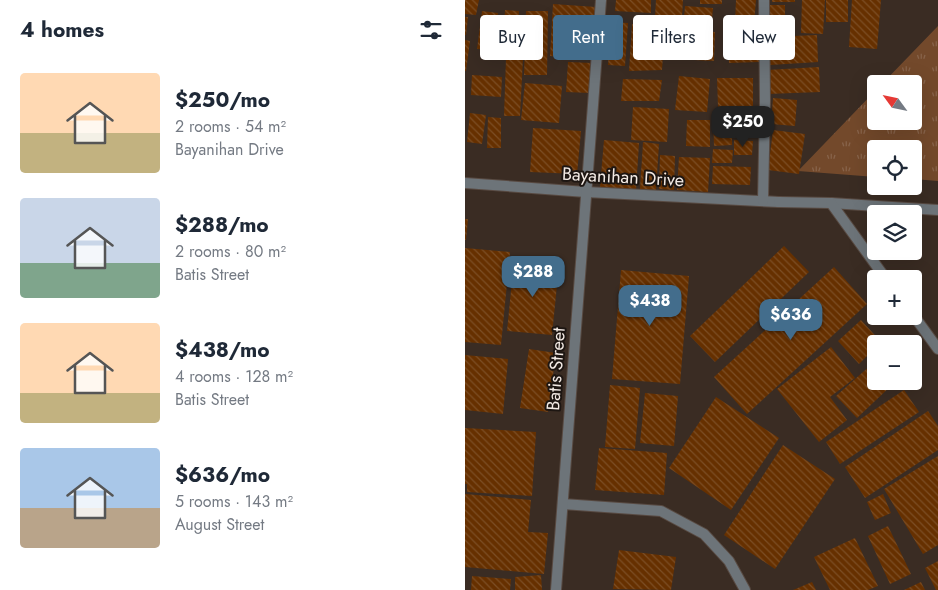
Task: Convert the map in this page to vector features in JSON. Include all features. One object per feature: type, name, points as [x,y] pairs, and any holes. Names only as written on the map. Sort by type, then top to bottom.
[{"type":"street","name":"Batis Street","points":[[556,590],[601,0]]},
{"type":"street","points":[[763,201],[764,0]]},
{"type":"street","name":"Bayanihan Drive","points":[[465,184],[938,210]]},
{"type":"street","points":[[831,203],[879,270]]},
{"type":"street","points":[[921,325],[938,349]]},
{"type":"street","points":[[563,504],[661,511],[704,534],[729,561],[745,590]]},
{"type":"green space","points":[[938,26],[938,181],[922,180],[922,140],[867,140],[867,176],[798,171],[867,99],[867,130],[923,130],[923,75],[891,75]]},
{"type":"building","points":[[465,0],[479,0],[476,15],[465,14]]},
{"type":"building","points":[[616,0],[651,0],[651,13],[615,11]]},
{"type":"building","points":[[656,0],[683,0],[682,15],[655,15]]},
{"type":"building","points":[[700,0],[722,0],[722,4],[700,4]]},
{"type":"building","points":[[736,0],[756,0],[755,15],[735,15]]},
{"type":"building","points":[[772,0],[795,0],[795,2],[772,2]]},
{"type":"building","points":[[802,0],[825,0],[823,34],[801,33]]},
{"type":"building","points":[[826,0],[848,0],[848,22],[826,22]]},
{"type":"building","points":[[852,0],[881,0],[877,49],[849,47]]},
{"type":"building","points":[[553,4],[596,7],[595,15],[553,15],[553,56],[550,56]]},
{"type":"building","points":[[768,5],[785,5],[785,15],[768,15]]},
{"type":"building","points":[[685,6],[713,8],[712,15],[684,15]]},
{"type":"building","points":[[505,10],[519,11],[519,15],[505,15]]},
{"type":"building","points":[[482,11],[498,13],[498,15],[481,15]]},
{"type":"building","points":[[526,11],[548,11],[547,75],[524,75],[524,60],[543,60],[543,15],[526,15]]},
{"type":"building","points":[[465,17],[468,17],[466,35],[465,35]]},
{"type":"building","points":[[623,23],[628,23],[625,66],[608,65],[608,60],[623,60]]},
{"type":"building","points":[[632,24],[633,60],[663,60],[662,70],[629,71]]},
{"type":"building","points":[[480,26],[480,49],[477,49]]},
{"type":"building","points":[[713,32],[715,32],[714,61],[694,60],[713,60]]},
{"type":"building","points":[[817,35],[818,62],[770,65],[770,60],[795,60],[795,36]]},
{"type":"building","points":[[465,40],[470,41],[466,71],[465,71]]},
{"type":"building","points":[[506,60],[523,60],[520,116],[504,116]]},
{"type":"building","points":[[729,60],[759,60],[759,62],[729,63]]},
{"type":"building","points":[[568,62],[592,63],[590,93],[566,92]]},
{"type":"building","points":[[819,67],[820,92],[768,94],[767,70]]},
{"type":"building","points":[[472,75],[502,77],[501,97],[471,95]]},
{"type":"building","points":[[679,76],[710,79],[707,112],[675,110]]},
{"type":"building","points":[[717,78],[753,78],[753,106],[718,107]]},
{"type":"building","points":[[623,79],[662,80],[659,101],[621,101]]},
{"type":"building","points":[[525,83],[562,86],[559,123],[521,120]]},
{"type":"building","points":[[773,98],[797,100],[795,126],[771,124]]},
{"type":"building","points":[[633,107],[669,109],[667,142],[631,140]]},
{"type":"building","points":[[752,111],[754,127],[739,129],[737,113]]},
{"type":"building","points":[[470,113],[486,115],[482,144],[467,142]]},
{"type":"building","points":[[488,117],[501,118],[501,148],[487,148]]},
{"type":"building","points":[[732,117],[732,145],[714,146],[713,118]]},
{"type":"building","points":[[687,120],[710,120],[710,147],[686,146]]},
{"type":"building","points":[[533,128],[581,131],[577,174],[530,172]]},
{"type":"building","points":[[773,130],[805,134],[799,174],[768,170]]},
{"type":"building","points":[[604,140],[639,143],[636,190],[600,187]]},
{"type":"building","points":[[734,140],[753,141],[752,155],[734,155]]},
{"type":"building","points":[[643,142],[659,144],[656,190],[640,189]]},
{"type":"building","points":[[713,149],[733,150],[732,163],[712,163]]},
{"type":"building","points":[[660,155],[675,156],[674,190],[659,189]]},
{"type":"building","points":[[679,157],[710,158],[708,192],[677,190]]},
{"type":"building","points":[[713,166],[751,167],[750,185],[712,184]]},
{"type":"building","points":[[465,219],[468,219],[466,240],[465,240]]},
{"type":"building","points":[[784,246],[809,272],[715,362],[690,336]]},
{"type":"building","points":[[465,248],[510,252],[501,345],[465,342]]},
{"type":"building","points":[[514,261],[559,265],[552,335],[507,331]]},
{"type":"building","points":[[834,267],[867,304],[747,414],[714,377]]},
{"type":"building","points":[[621,270],[689,276],[680,384],[612,379]]},
{"type":"building","points":[[861,320],[875,335],[867,335],[867,356],[859,364],[838,341]]},
{"type":"building","points":[[831,347],[855,378],[830,397],[847,420],[819,442],[777,389]]},
{"type":"building","points":[[529,349],[556,353],[548,412],[520,408]]},
{"type":"building","points":[[465,355],[508,359],[503,414],[465,410]]},
{"type":"building","points":[[867,368],[867,390],[887,390],[857,418],[836,396]]},
{"type":"building","points":[[610,385],[640,388],[635,449],[605,447]]},
{"type":"building","points":[[904,390],[919,412],[840,464],[826,442]]},
{"type":"building","points":[[645,393],[678,396],[674,446],[640,443]]},
{"type":"building","points":[[716,397],[779,438],[731,510],[669,468]]},
{"type":"building","points":[[928,411],[938,426],[938,450],[865,498],[845,467]]},
{"type":"building","points":[[465,428],[536,432],[532,496],[467,492],[467,484],[465,484]]},
{"type":"building","points":[[783,445],[835,479],[775,569],[724,535]]},
{"type":"building","points":[[599,448],[667,453],[664,495],[595,490]]},
{"type":"building","points":[[938,456],[938,545],[923,554],[884,489]]},
{"type":"building","points":[[465,494],[531,500],[528,532],[548,533],[544,574],[465,567]]},
{"type":"building","points":[[883,494],[891,513],[875,520],[867,502]]},
{"type":"building","points":[[888,526],[911,574],[890,584],[868,536]]},
{"type":"building","points":[[855,538],[878,586],[868,590],[830,590],[814,557]]},
{"type":"building","points":[[619,550],[676,557],[671,590],[613,589]]},
{"type":"building","points":[[938,561],[938,590],[936,590],[925,568]]},
{"type":"building","points":[[541,575],[542,590],[515,590],[515,577]]},
{"type":"building","points":[[472,576],[511,579],[510,590],[471,590]]},
{"type":"building","points":[[812,582],[816,590],[793,590]]},
{"type":"building","points":[[921,582],[925,590],[904,590]]}]
